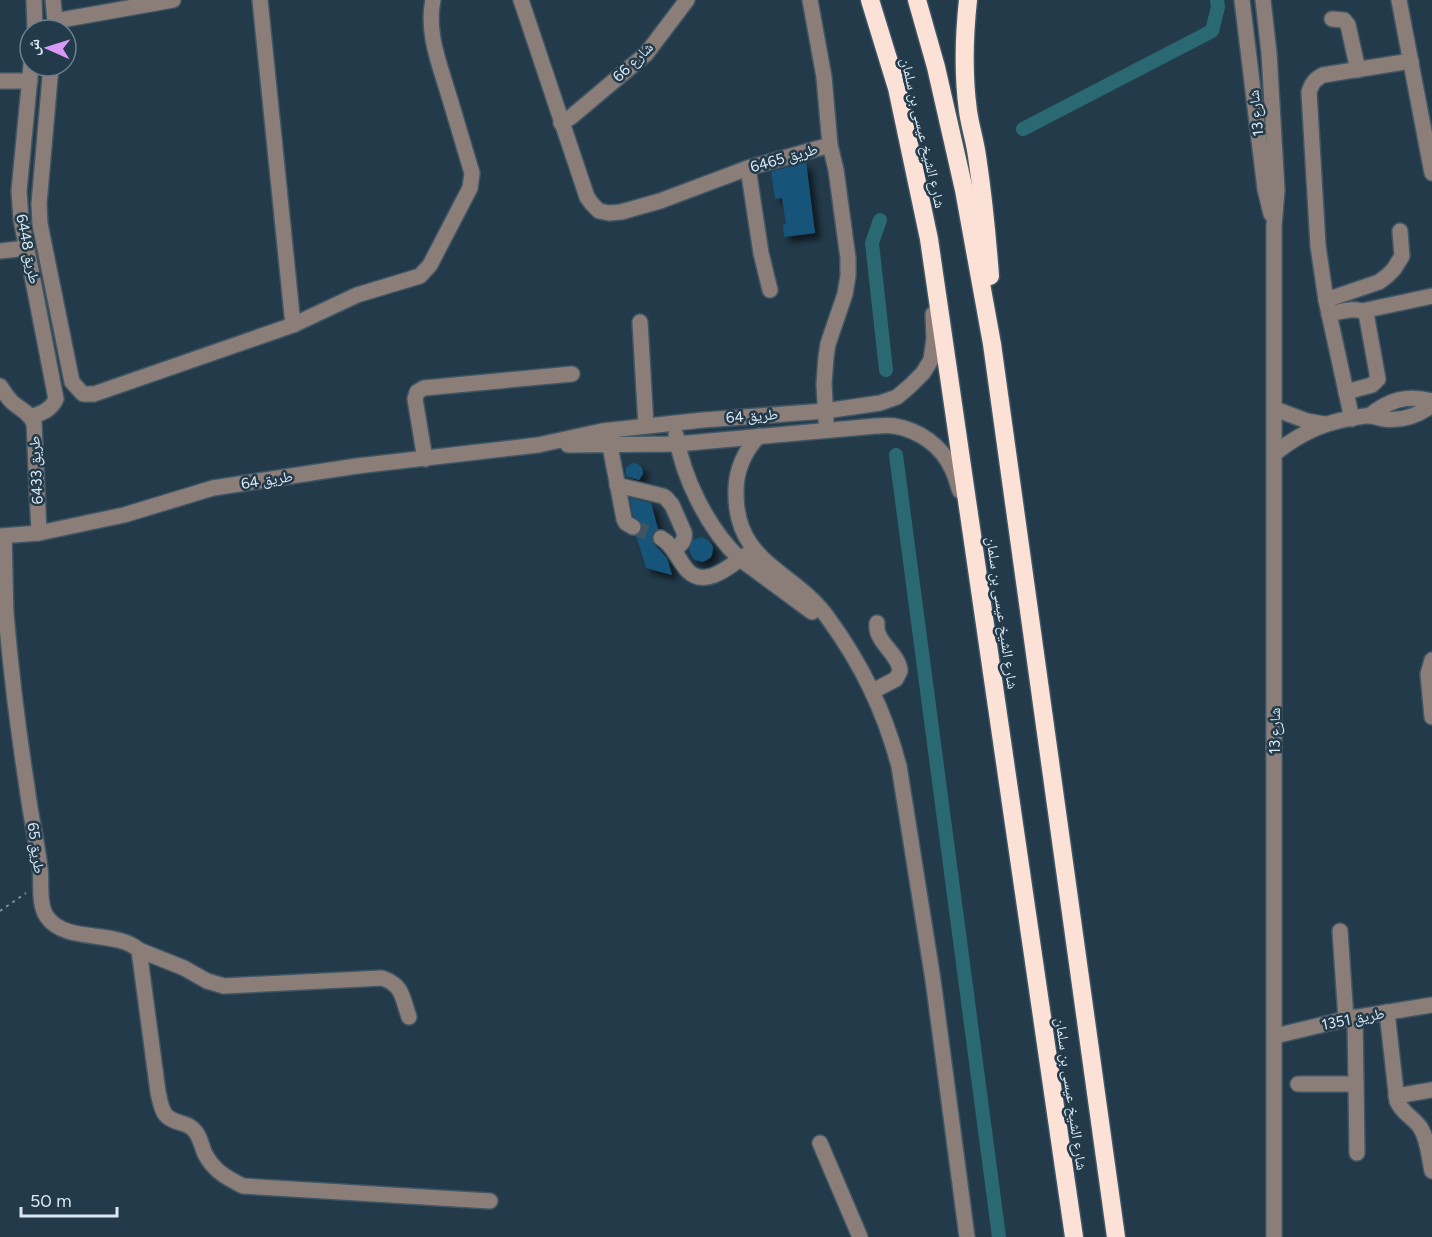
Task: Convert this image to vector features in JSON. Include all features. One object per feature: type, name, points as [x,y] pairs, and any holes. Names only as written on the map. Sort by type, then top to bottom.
[{"type":"highway","name":"شارع الشيخ عيسى بن سلمان","points":[[870,0],[897,88],[928,239],[1074,1237]]},
{"type":"highway","name":"شارع الشيخ عيسى بن سلمان","points":[[917,0],[936,67],[964,190],[992,344],[1116,1237]]},
{"type":"highway","points":[[968,0],[964,69],[968,112],[977,153],[984,213],[991,296],[992,344]]},
{"type":"street","points":[[34,0],[34,18]]},
{"type":"street","points":[[53,0],[54,18]]},
{"type":"street","points":[[78,20],[174,0]]},
{"type":"street","points":[[260,0],[293,326]]},
{"type":"street","points":[[50,78],[39,204],[40,224],[72,382],[84,394],[94,394],[293,326],[357,295],[420,276],[430,265],[470,188],[472,173],[435,48],[431,26],[434,0]]},
{"type":"street","name":"طريق 6465","points":[[520,0],[566,120],[587,197],[599,211],[621,212],[660,201],[748,168],[830,145],[836,170],[848,258],[848,276],[845,294],[828,344],[824,371],[827,430]]},
{"type":"street","name":"شارع 66","points":[[566,120],[646,54],[687,0]]},
{"type":"street","points":[[810,0],[824,76],[830,145]]},
{"type":"street","name":"شارع 13","points":[[1242,0],[1265,189],[1274,226]]},
{"type":"street","name":"شارع 13","points":[[1263,0],[1269,53],[1277,190],[1274,226],[1274,1237]]},
{"type":"street","points":[[1399,0],[1432,173]]},
{"type":"street","points":[[1332,19],[1344,20],[1348,25],[1358,70]]},
{"type":"street","points":[[1352,419],[1327,307],[1318,246],[1310,92],[1315,79],[1323,75],[1411,62]]},
{"type":"street","points":[[0,81],[18,77]]},
{"type":"street","name":"طريق 6448","points":[[31,78],[19,191],[21,219],[56,399],[53,406],[32,417]]},
{"type":"street","points":[[748,168],[760,253],[770,290]]},
{"type":"street","points":[[1327,307],[1379,282],[1394,269],[1402,256],[1400,231]]},
{"type":"street","name":"طريق 64","points":[[2,536],[39,533],[124,515],[213,488],[357,466],[538,445],[646,426],[825,411],[880,403],[897,396],[910,386],[923,373],[931,360],[934,338],[928,239]]},
{"type":"street","points":[[0,251],[27,248]]},
{"type":"street","points":[[1327,307],[1362,310],[1432,296]]},
{"type":"street","points":[[1346,392],[1372,385],[1378,379],[1366,314],[1362,310]]},
{"type":"street","points":[[640,322],[646,426]]},
{"type":"street","points":[[425,459],[415,399],[417,392],[424,388],[572,374]]},
{"type":"street","name":"طريق 6433","points":[[0,386],[11,401],[32,417],[34,423],[39,533]]},
{"type":"street","points":[[1275,453],[1298,436],[1324,424],[1369,416],[1383,419],[1411,417],[1425,411],[1432,403]]},
{"type":"street","points":[[1275,409],[1324,424]]},
{"type":"street","points":[[674,423],[677,444],[686,473],[705,513],[723,541],[740,559],[835,629]]},
{"type":"street","name":"طريق 64","points":[[538,445],[677,444],[894,426],[912,431],[928,440],[942,452],[952,468],[971,527]]},
{"type":"street","points":[[759,436],[745,455],[736,486],[735,502],[747,540],[762,559],[795,584],[819,607],[859,664],[873,691],[892,740],[899,766],[933,980],[967,1237]]},
{"type":"street","points":[[610,446],[624,519],[633,527]]},
{"type":"street","points":[[617,485],[663,496],[670,501],[685,536],[682,543],[674,550]]},
{"type":"street","name":"طريق 65","points":[[2,536],[6,611],[4,643],[40,870],[42,902],[46,916],[54,924],[73,933],[126,942],[139,951],[184,968],[207,981],[224,986],[382,978],[394,982],[409,1017]]},
{"type":"street","points":[[661,538],[674,550],[687,571],[700,578],[714,576],[754,550]]},
{"type":"street","points":[[873,691],[896,679],[900,671],[898,662],[877,631],[877,623]]},
{"type":"street","points":[[1432,660],[1428,674],[1432,717]]},
{"type":"street","points":[[1340,931],[1356,1084],[1357,1153]]},
{"type":"street","points":[[139,951],[158,1092],[165,1115],[172,1121],[192,1128],[214,1168],[227,1178],[243,1186],[490,1201]]},
{"type":"street","name":"طريق 1351","points":[[1275,1036],[1350,1018],[1432,1005]]},
{"type":"street","points":[[1387,1012],[1397,1101],[1401,1110],[1415,1121],[1424,1133],[1432,1171]]},
{"type":"street","points":[[1298,1084],[1356,1084]]},
{"type":"street","points":[[1396,1096],[1432,1090]]},
{"type":"street","points":[[820,1143],[860,1237]]},
{"type":"path","points":[[0,911],[26,894],[40,870]]},
{"type":"building","points":[[806,162],[815,233],[784,237],[783,224],[786,224],[782,198],[775,199],[771,172]]},
{"type":"building","points":[[632,463],[642,468],[643,474],[639,480],[626,476],[626,468]]},
{"type":"building","points":[[630,498],[651,503],[658,529],[653,533],[652,542],[667,558],[672,575],[646,568],[636,536],[641,532],[643,526],[633,516]]},
{"type":"building","points":[[702,537],[713,547],[710,558],[703,562],[695,560],[689,549],[693,540]]},
{"type":"waterway","points":[[1023,129],[1212,31],[1218,7],[1217,0]]},
{"type":"waterway","points":[[880,220],[872,243],[886,370]]},
{"type":"waterway","points":[[896,455],[999,1237]]},
{"type":"tunnel","points":[[633,527],[661,538]]}]
